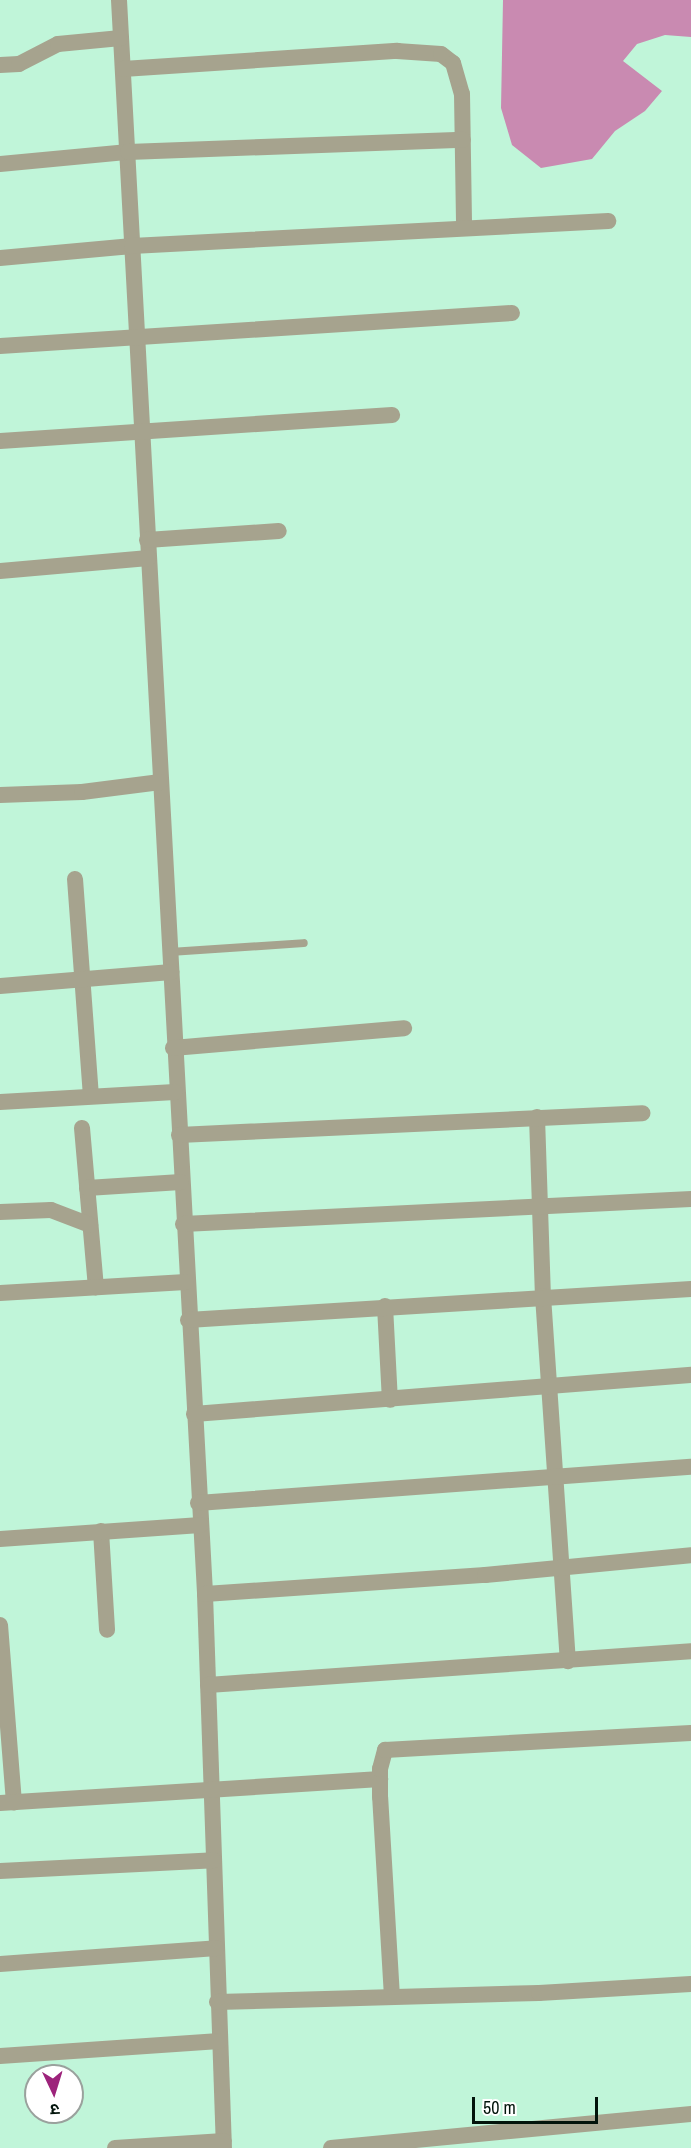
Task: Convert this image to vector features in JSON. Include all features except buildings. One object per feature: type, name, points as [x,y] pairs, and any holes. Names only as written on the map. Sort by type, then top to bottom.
[{"type":"street","points":[[115,2148],[224,2144],[217,2002],[205,1594],[175,1092],[170,952],[119,0]]},
{"type":"street","points":[[0,65],[19,64],[58,44],[121,38]]},
{"type":"street","points":[[123,69],[397,51],[441,54],[453,63],[459,75],[463,140],[464,228]]},
{"type":"street","points":[[0,164],[128,152],[463,140]]},
{"type":"street","points":[[0,258],[132,246],[608,221]]},
{"type":"street","points":[[0,346],[136,335],[512,313]]},
{"type":"street","points":[[0,441],[392,415]]},
{"type":"street","points":[[147,540],[279,531]]},
{"type":"street","points":[[0,570],[148,558]]},
{"type":"street","points":[[0,795],[82,792],[160,782]]},
{"type":"street","points":[[75,879],[85,980],[90,1095]]},
{"type":"street","points":[[0,986],[171,972]]},
{"type":"street","points":[[173,1048],[404,1028]]},
{"type":"street","points":[[0,1102],[90,1095],[175,1092]]},
{"type":"street","points":[[179,1135],[642,1113]]},
{"type":"street","points":[[537,1117],[539,1208],[553,1476],[568,1661]]},
{"type":"street","points":[[82,1128],[96,1287]]},
{"type":"street","points":[[87,1188],[181,1182]]},
{"type":"street","points":[[183,1224],[691,1199]]},
{"type":"street","points":[[0,1212],[51,1210],[90,1225]]},
{"type":"street","points":[[0,1293],[186,1282]]},
{"type":"street","points":[[188,1320],[543,1296],[691,1289]]},
{"type":"street","points":[[385,1306],[390,1400]]},
{"type":"street","points":[[194,1414],[691,1375]]},
{"type":"street","points":[[198,1503],[691,1467]]},
{"type":"street","points":[[0,1539],[201,1526]]},
{"type":"street","points":[[101,1531],[107,1630]]},
{"type":"street","points":[[205,1594],[562,1568],[691,1555]]},
{"type":"street","points":[[0,1625],[7,1802],[380,1779]]},
{"type":"street","points":[[208,1685],[691,1651]]},
{"type":"street","points":[[392,1997],[380,1779],[382,1756],[393,1746],[691,1733]]},
{"type":"street","points":[[0,1871],[214,1860]]},
{"type":"street","points":[[0,1964],[216,1948]]},
{"type":"street","points":[[217,2002],[691,1984]]},
{"type":"street","points":[[0,2056],[219,2041]]},
{"type":"street","points":[[331,2148],[691,2114]]},
{"type":"lane","points":[[170,952],[304,943]]},
{"type":"shaded area","points":[[503,0],[691,0],[691,37],[665,35],[637,44],[623,61],[662,91],[645,111],[615,131],[592,159],[541,168],[512,145],[501,108]]}]
